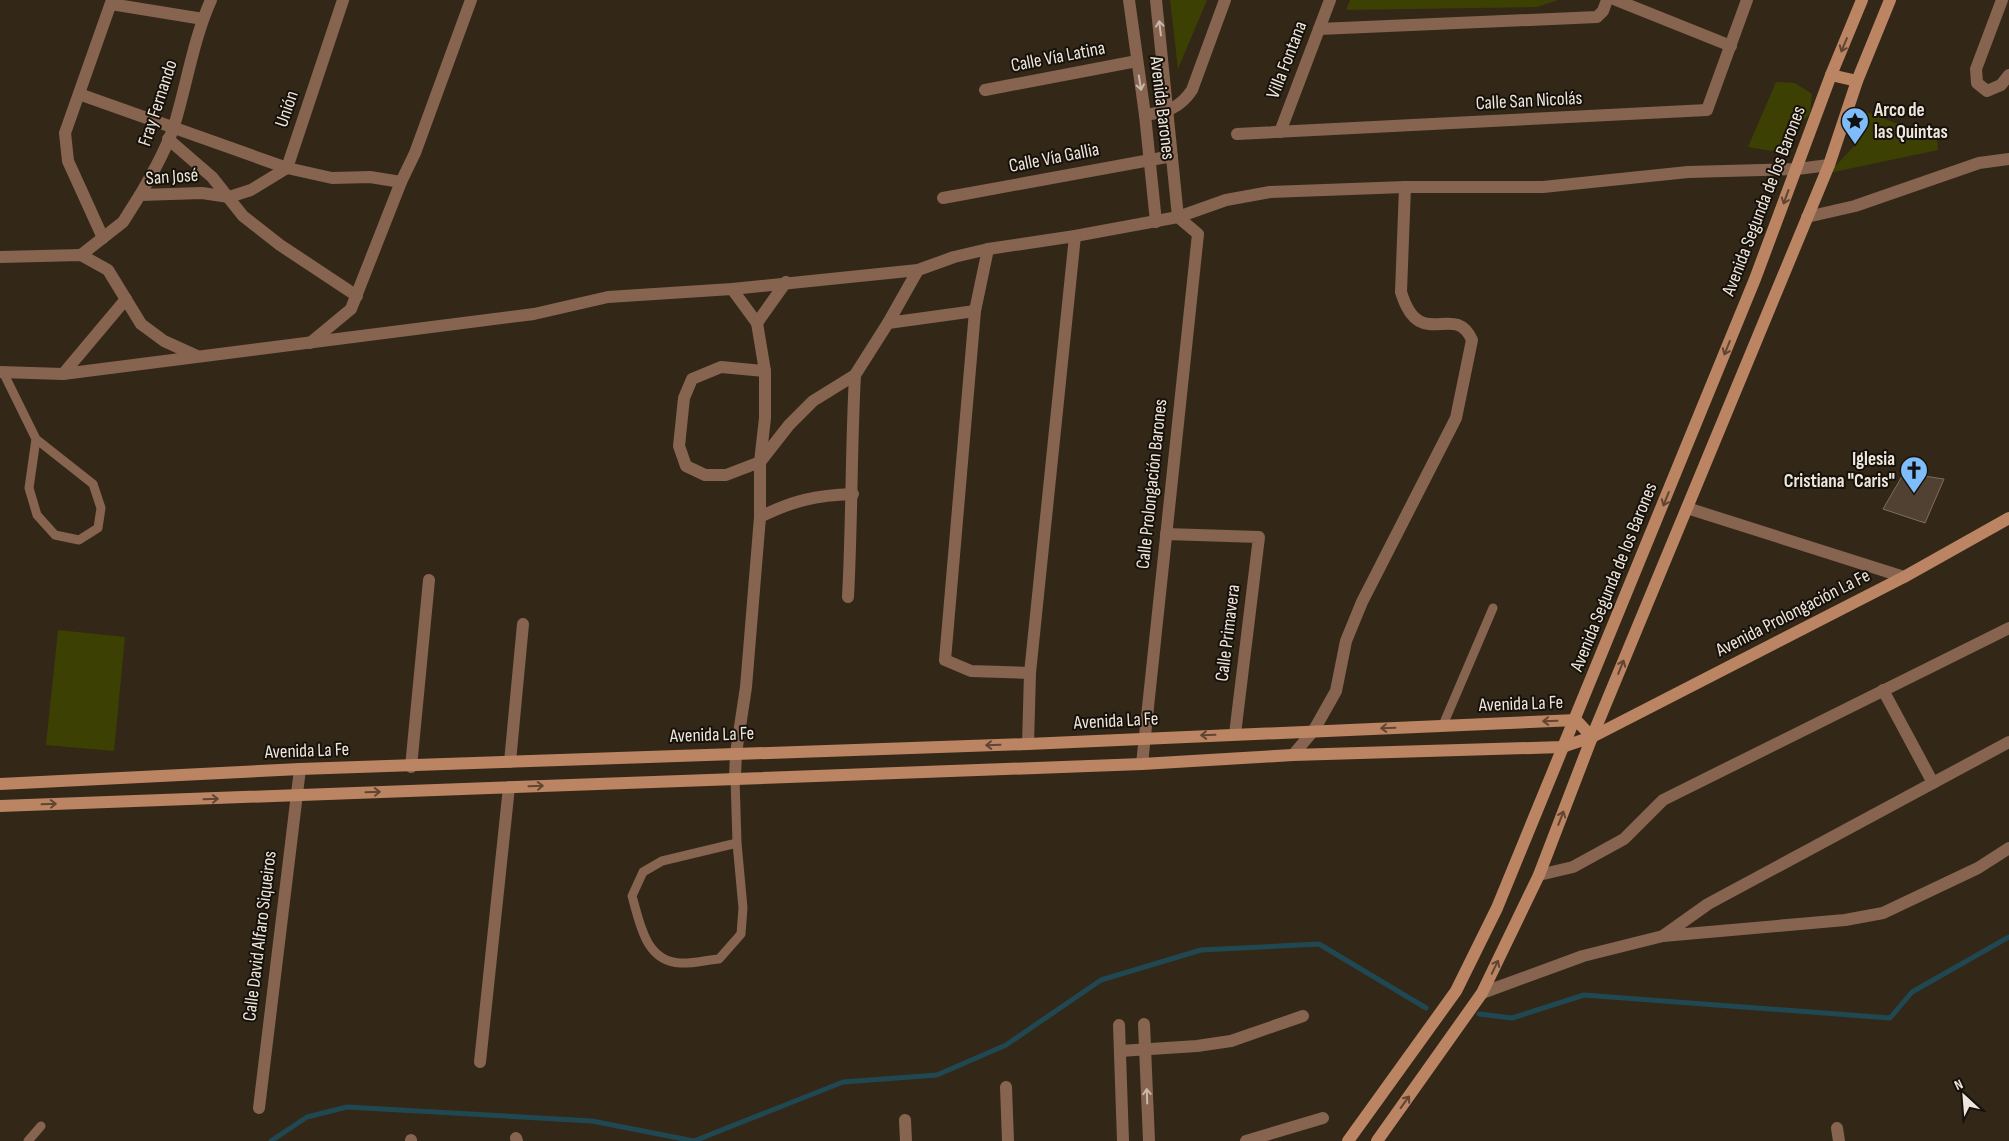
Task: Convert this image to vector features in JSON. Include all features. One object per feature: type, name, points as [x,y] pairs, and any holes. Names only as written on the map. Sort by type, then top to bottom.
[{"type":"street","name":"Fray Fernando","points":[[140,195],[154,172],[170,133],[203,19],[211,0]]},
{"type":"street","name":"Unión","points":[[287,168],[343,0]]},
{"type":"street","points":[[309,343],[351,309],[401,182],[415,153],[471,0]]},
{"type":"street","name":"Avenida Barones","points":[[1129,0],[1145,115],[1156,222]]},
{"type":"street","name":"Avenida Barones","points":[[1156,0],[1178,218]]},
{"type":"street","points":[[1145,115],[1168,112],[1184,102],[1192,90],[1225,0]]},
{"type":"street","name":"Villa Fontana","points":[[1280,132],[1330,0]]},
{"type":"street","points":[[1320,29],[1596,17],[1603,11],[1607,0]]},
{"type":"street","points":[[1616,0],[1731,46]]},
{"type":"street","name":"Calle San Nicolás","points":[[1236,134],[1706,110],[1747,0]]},
{"type":"street","name":"Avenida Segunda de los Barones","points":[[1348,1141],[1456,991],[1497,908],[1562,747],[1576,720],[1755,279],[1831,75],[1862,0]]},
{"type":"street","points":[[1377,1141],[1482,993],[1539,875],[1592,737],[1829,165],[1857,81],[1890,0]]},
{"type":"street","points":[[2002,0],[1976,69],[1978,83],[1987,91],[2002,85],[2009,75]]},
{"type":"street","points":[[103,238],[68,161],[65,133],[111,2],[203,19]]},
{"type":"street","name":"Calle Vía Latina","points":[[985,90],[1137,61]]},
{"type":"street","points":[[1831,75],[1857,81]]},
{"type":"street","points":[[78,94],[170,133],[287,168],[332,178],[370,177],[401,182]]},
{"type":"street","points":[[170,133],[229,197],[243,216],[280,245],[357,296]]},
{"type":"street","name":"Calle Vía Gallia","points":[[943,198],[1172,156]]},
{"type":"street","points":[[1807,217],[1855,206],[1979,163],[2009,159]]},
{"type":"street","points":[[2,372],[63,374],[534,314],[608,296],[732,289],[918,270],[954,257],[988,249],[1178,218],[1226,200],[1270,192],[1405,187],[1543,187],[1688,172],[1797,169],[1829,165]]},
{"type":"street","points":[[229,197],[251,190],[287,168]]},
{"type":"street","points":[[1293,755],[1314,730],[1336,692],[1346,641],[1362,602],[1456,418],[1472,340],[1467,328],[1459,324],[1427,324],[1414,320],[1406,308],[1401,292],[1405,187]]},
{"type":"street","name":"San José","points":[[81,255],[123,222],[140,195],[202,193],[229,197]]},
{"type":"street","name":"Calle Prolongación Barones","points":[[1142,764],[1143,738],[1198,234],[1178,218]]},
{"type":"street","points":[[1028,744],[1030,673],[1075,236]]},
{"type":"street","points":[[988,249],[976,311],[945,660],[971,671],[1030,673]]},
{"type":"street","points":[[0,257],[81,255],[108,270],[141,324],[164,341],[199,356]]},
{"type":"street","points":[[765,371],[721,367],[692,379],[684,398],[679,446],[686,466],[705,475],[726,475],[760,462],[789,426],[813,401],[855,375],[888,323],[918,270]]},
{"type":"street","points":[[757,323],[786,282]]},
{"type":"street","points":[[732,289],[757,323],[765,371],[765,418],[760,462],[760,517],[746,687],[736,753],[735,777]]},
{"type":"street","points":[[63,374],[126,299]]},
{"type":"street","points":[[888,323],[976,311]]},
{"type":"street","points":[[848,597],[853,494],[852,427],[855,375]]},
{"type":"street","points":[[760,517],[785,504],[820,495],[853,494]]},
{"type":"street","points":[[1687,508],[1904,577]]},
{"type":"street","name":"Avenida Prolongación La Fe","points":[[1592,737],[1904,577],[2009,518]]},
{"type":"street","name":"Calle Primavera","points":[[1166,534],[1259,537],[1235,734]]},
{"type":"street","points":[[411,766],[430,580]]},
{"type":"street","points":[[510,762],[523,624]]},
{"type":"street","points":[[1539,875],[1573,867],[1624,839],[1663,800],[2009,628]]},
{"type":"street","points":[[1883,690],[1933,783]]},
{"type":"street","name":"Avenida La Fe","points":[[0,784],[300,769],[1028,744],[1576,720],[1592,737]]},
{"type":"street","points":[[0,806],[735,777],[1142,764],[1293,755],[1562,747],[1592,737]]},
{"type":"street","points":[[1663,936],[1708,904],[2009,742]]},
{"type":"street","name":"Calle David Alfaro Siqueiros","points":[[258,1108],[300,769]]},
{"type":"street","points":[[480,1062],[508,787]]},
{"type":"street","points":[[1482,993],[1576,959],[1663,936],[1826,922],[1883,913],[1978,868],[2009,848]]},
{"type":"street","points":[[1120,1052],[1231,1041],[1303,1016]]},
{"type":"street","points":[[1144,1024],[1149,1141]]},
{"type":"street","points":[[1119,1025],[1124,1141]]},
{"type":"street","points":[[1006,1087],[1008,1141]]},
{"type":"street","points":[[1246,1141],[1323,1118]]},
{"type":"street","points":[[905,1120],[906,1141]]},
{"type":"street","points":[[1837,1128],[1839,1141]]},
{"type":"lane","points":[[2,372],[36,439],[93,484],[101,508],[98,528],[79,540],[55,535],[37,515],[29,488],[36,439]]},
{"type":"lane","points":[[1443,726],[1493,608]]},
{"type":"lane","points":[[735,777],[737,843],[743,908],[741,934],[719,959],[679,963],[663,958],[646,944],[632,896],[643,872],[662,861],[737,843]]},
{"type":"lane","points":[[28,1141],[42,1126]]},
{"type":"shaded area","points":[[1170,0],[1207,0],[1178,69]]},
{"type":"shaded area","points":[[1350,0],[1558,0],[1537,7],[1346,10]]},
{"type":"shaded area","points":[[1776,82],[1795,83],[1812,94],[1810,114],[1790,133],[1778,152],[1748,147]]},
{"type":"shaded area","points":[[1854,107],[1937,139],[1938,150],[1829,173],[1855,145]]},
{"type":"shaded area","points":[[58,630],[125,637],[114,751],[46,745]]},
{"type":"building","name":"Iglesia Cristiana \"Caris\"","points":[[1904,473],[1944,479],[1925,523],[1883,509]]},
{"type":"waterway","points":[[1479,1014],[1512,1018],[1584,995],[1890,1018],[1912,992],[2009,937]]},
{"type":"waterway","points":[[271,1141],[307,1117],[347,1107],[592,1121],[694,1141],[843,1082],[937,1075],[1006,1045],[1101,980],[1201,950],[1319,944],[1426,1008]]},
{"type":"place","name":"Arco de las Quintas","points":[[1855,145]]},
{"type":"place","name":"Iglesia Cristiana \"Caris\"","points":[[1914,494]]}]
